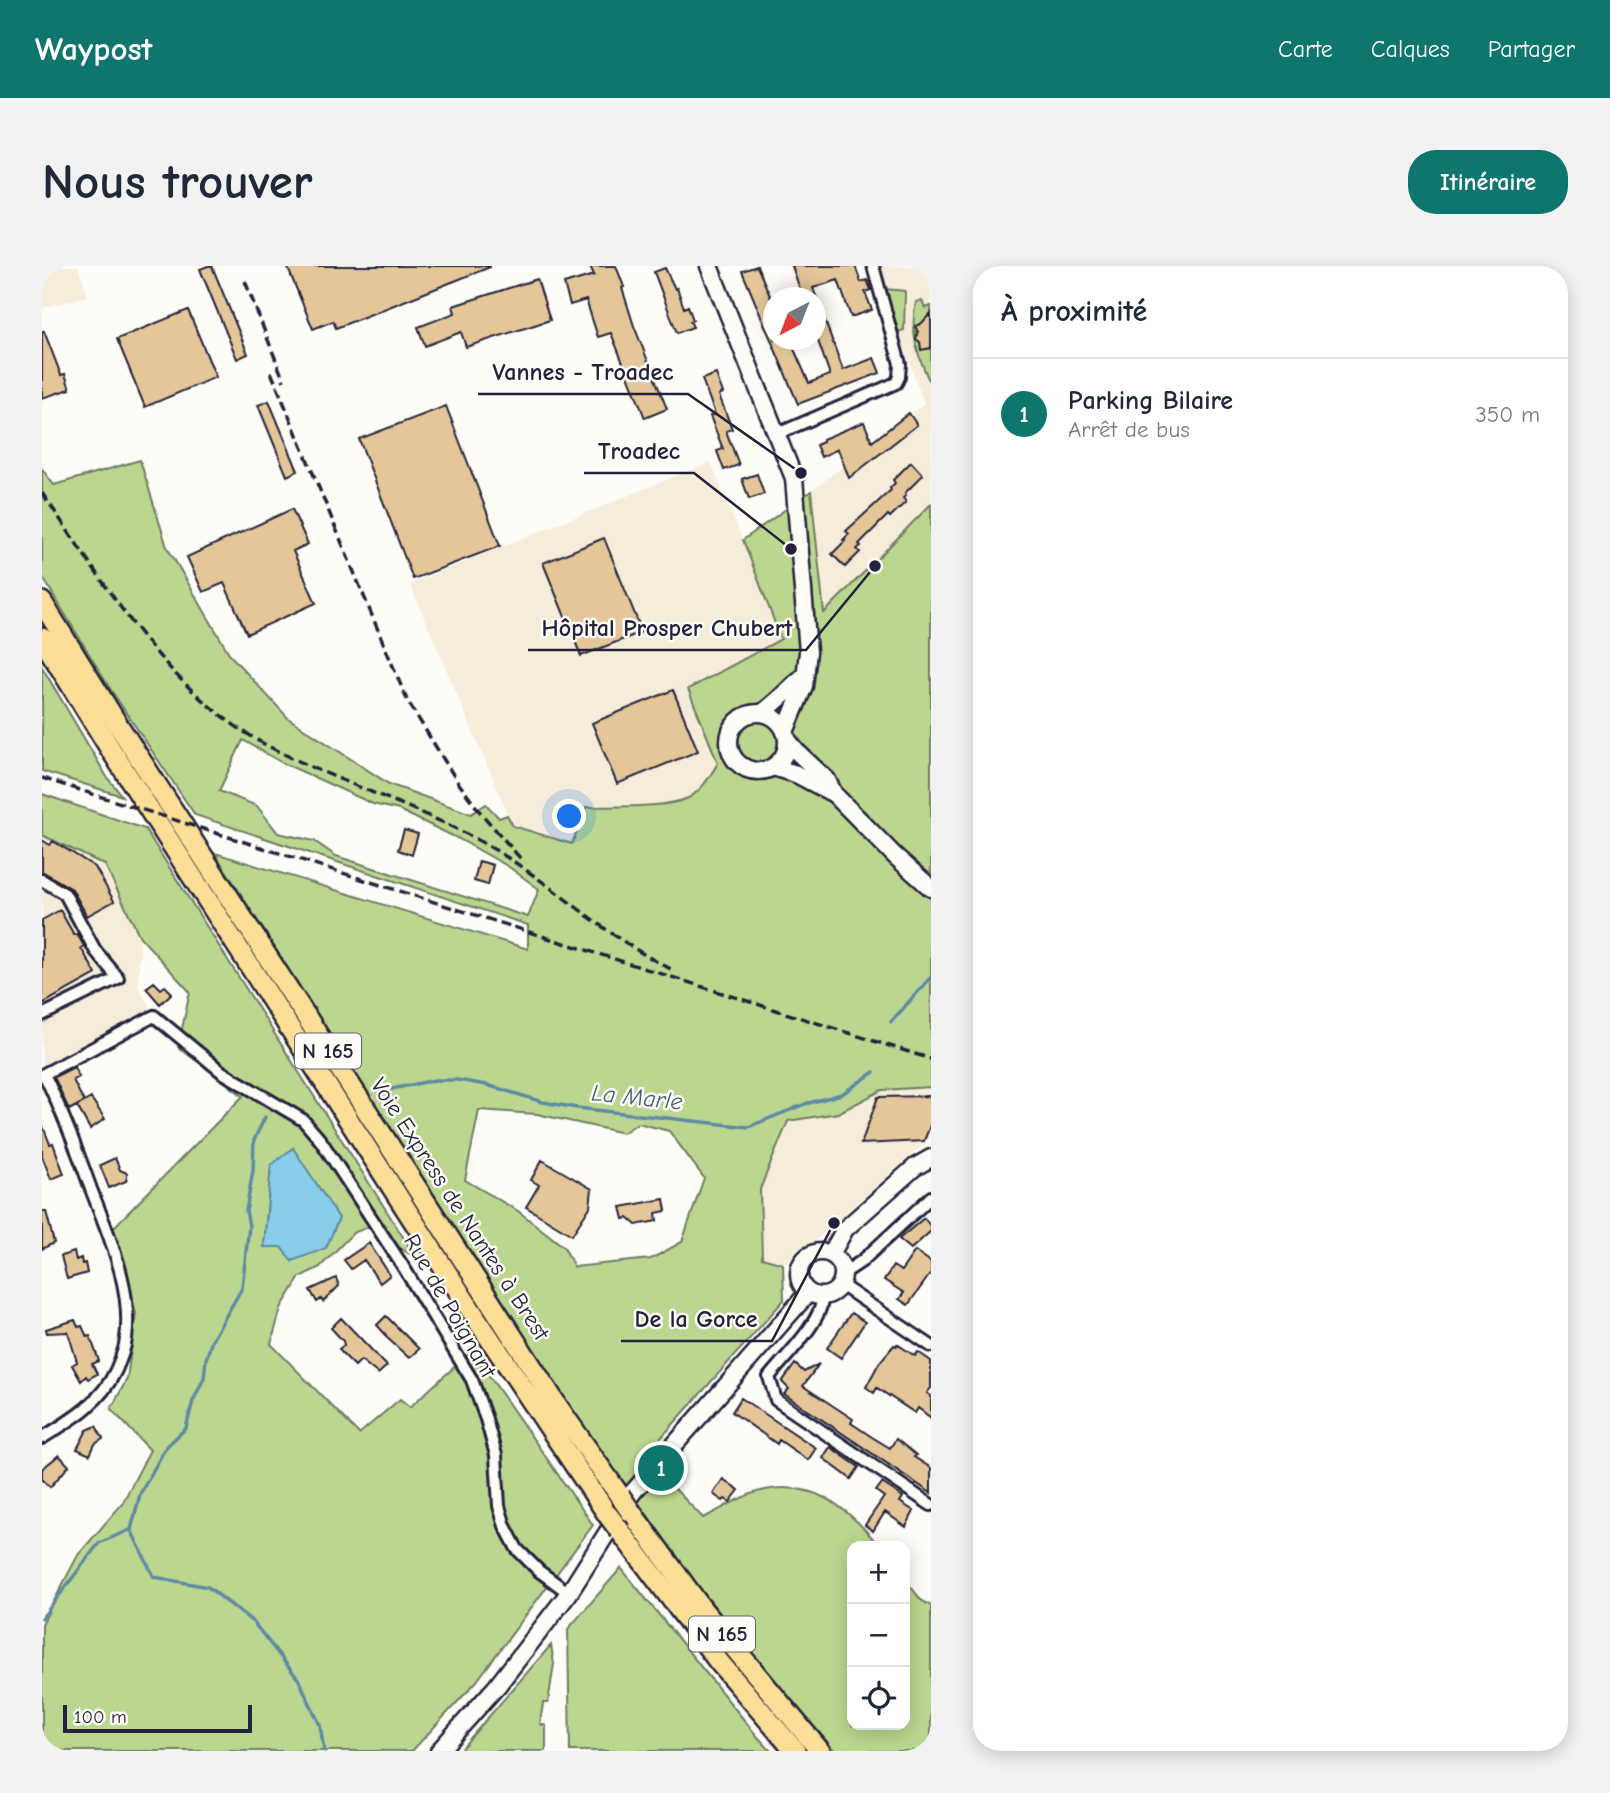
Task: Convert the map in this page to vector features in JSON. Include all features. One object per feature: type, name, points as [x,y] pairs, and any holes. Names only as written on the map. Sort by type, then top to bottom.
[{"type":"highway","name":"Voie Express de Nantes à Brest","points":[[42,602],[118,725],[558,1407],[717,1628],[820,1751]]},
{"type":"highway","name":"Voie Express de Nantes à Brest","points":[[42,638],[468,1306],[614,1523],[719,1661],[794,1751]]},
{"type":"street","points":[[709,266],[793,473],[808,652],[804,686],[786,735],[784,755],[773,767],[761,771],[748,769],[738,763],[731,753],[731,729],[739,719],[748,714],[762,713],[776,718],[786,735],[796,751],[827,780],[834,794]]},
{"type":"street","points":[[777,434],[896,383],[900,364],[873,266]]},
{"type":"street","points":[[762,713],[804,676]]},
{"type":"street","points":[[773,767],[796,774],[834,794],[931,888]]},
{"type":"street","points":[[42,880],[65,894],[94,950],[117,978],[42,1015]]},
{"type":"street","name":"Rue de Poignant","points":[[43,1075],[153,1016],[222,1072],[303,1120],[321,1141],[363,1205],[452,1343],[472,1380],[496,1455],[499,1506],[505,1526],[517,1549],[539,1571],[569,1593]]},
{"type":"street","points":[[42,1438],[83,1412],[99,1397],[116,1371],[126,1340],[125,1305],[118,1262],[86,1174],[43,1075]]},
{"type":"street","points":[[915,1167],[931,1142]]},
{"type":"street","points":[[831,1254],[845,1229],[915,1167],[931,1158]]},
{"type":"street","points":[[439,1751],[497,1686],[569,1593],[633,1492],[815,1295],[834,1293],[842,1279],[931,1197]]},
{"type":"street","points":[[931,1346],[842,1279],[839,1261],[831,1254],[820,1252],[810,1255],[800,1264],[798,1276],[801,1285],[815,1295],[822,1305],[816,1318],[769,1377],[776,1400],[931,1505]]},
{"type":"shaded area","points":[[42,266],[78,266],[88,296],[42,308]]},
{"type":"shaded area","points":[[876,266],[931,266],[931,871],[831,695],[811,491],[924,404]]},
{"type":"shaded area","points":[[711,462],[782,639],[689,689],[718,763],[706,783],[689,798],[650,806],[586,807],[572,844],[513,826],[410,584]]},
{"type":"shaded area","points":[[42,835],[105,865],[140,937],[138,987],[152,1010],[42,1070]]},
{"type":"shaded area","points":[[931,1087],[931,1131],[926,1142],[817,1239],[783,1264],[762,1259],[760,1189],[788,1121],[838,1113],[882,1090]]},
{"type":"green space","points":[[885,289],[905,291],[904,330],[898,332]]},
{"type":"green space","points":[[922,300],[925,308],[931,306],[931,314],[917,325],[916,338],[922,343],[921,349],[931,349],[931,385],[914,335],[916,302]]},
{"type":"green space","points":[[140,460],[167,547],[230,655],[288,718],[389,784],[471,814],[486,804],[499,818],[507,815],[513,826],[572,844],[586,807],[624,807],[680,801],[699,790],[718,763],[688,689],[781,639],[743,540],[811,491],[824,613],[931,504],[931,1087],[882,1090],[838,1113],[788,1121],[760,1189],[762,1258],[783,1264],[784,1300],[644,1457],[703,1518],[757,1492],[776,1488],[794,1489],[827,1499],[867,1532],[875,1541],[847,1541],[847,1730],[910,1730],[910,1586],[921,1600],[931,1606],[931,1751],[835,1751],[752,1655],[696,1583],[555,1386],[371,1102],[215,853],[528,949],[528,925],[195,815],[109,687],[42,576],[42,469],[54,485]],"holes":[[[243,740],[281,762],[373,804],[399,810],[509,867],[539,889],[528,917],[336,856],[314,841],[278,833],[257,806],[219,791]],[[479,1110],[537,1114],[623,1133],[638,1123],[669,1131],[704,1178],[682,1242],[651,1259],[574,1267],[564,1247],[518,1211],[465,1180]]]},
{"type":"green space","points":[[42,667],[107,777],[122,796],[42,771]]},
{"type":"green space","points":[[42,794],[145,829],[417,1259],[368,1227],[353,1233],[320,1267],[300,1277],[281,1308],[271,1344],[359,1434],[400,1399],[410,1407],[472,1351],[593,1525],[476,1682],[412,1751],[42,1751],[42,1624],[78,1555],[122,1504],[150,1450],[111,1409],[127,1379],[136,1313],[113,1228],[243,1096],[178,1047],[190,992],[140,937],[105,865],[42,835]],"holes":[[[293,1148],[292,1261],[281,1247],[264,1247],[271,1166]]]},
{"type":"green space","points":[[621,1568],[771,1751],[570,1751],[568,1629]]},
{"type":"green space","points":[[551,1645],[554,1664],[548,1703],[543,1703],[540,1724],[546,1726],[546,1751],[459,1751]]},
{"type":"water","points":[[293,1148],[339,1218],[326,1248],[292,1261],[281,1247],[264,1247],[271,1165]]},
{"type":"building","points":[[212,266],[248,354],[237,359],[200,269]]},
{"type":"building","points":[[287,266],[490,267],[336,328],[333,321],[313,329]]},
{"type":"building","points":[[590,266],[616,266],[634,326],[667,409],[645,418],[611,333],[598,337],[586,300],[570,305],[564,284],[594,275]]},
{"type":"building","points":[[757,266],[766,287],[763,287],[763,321],[742,271]]},
{"type":"building","points":[[792,266],[855,266],[861,282],[867,280],[871,290],[865,292],[872,310],[851,317],[838,280],[816,287],[799,287]]},
{"type":"building","points":[[665,268],[675,289],[677,288],[684,308],[688,306],[693,320],[690,321],[693,327],[677,333],[654,272]]},
{"type":"building","points":[[537,279],[550,320],[466,347],[461,332],[425,346],[418,327],[455,313],[453,306]]},
{"type":"building","points":[[188,310],[216,377],[145,407],[117,339]]},
{"type":"building","points":[[931,313],[931,348],[921,350],[920,342],[916,339],[918,332],[915,326],[921,324]]},
{"type":"building","points":[[826,324],[843,370],[874,358],[880,373],[798,404],[775,350],[794,350],[809,383],[830,375],[821,350],[826,350]]},
{"type":"building","points":[[42,331],[70,389],[42,398]]},
{"type":"building","points":[[716,374],[723,393],[719,395],[732,429],[726,431],[739,465],[724,470],[717,451],[723,449],[710,416],[715,414],[702,379]]},
{"type":"building","points":[[269,401],[298,471],[287,476],[258,405]]},
{"type":"building","points":[[446,406],[500,546],[413,579],[359,439]]},
{"type":"building","points":[[909,413],[917,425],[849,478],[838,449],[821,457],[816,445],[823,442],[823,439],[864,422],[872,442]]},
{"type":"building","points":[[911,462],[923,475],[905,493],[903,498],[906,502],[890,517],[888,515],[859,544],[861,546],[857,549],[860,552],[845,567],[832,554],[845,541],[843,540],[849,534],[846,531],[891,490],[895,483],[893,480]]},
{"type":"building","points":[[757,474],[764,494],[749,499],[742,479]]},
{"type":"building","points":[[292,509],[308,544],[293,551],[316,603],[247,634],[224,583],[203,592],[187,557]]},
{"type":"building","points":[[604,538],[642,632],[581,656],[543,563]]},
{"type":"building","points":[[673,690],[698,751],[617,784],[592,723]]},
{"type":"building","points":[[404,830],[418,834],[412,855],[398,850]]},
{"type":"building","points":[[42,840],[50,845],[53,841],[95,867],[114,901],[87,916],[72,889],[42,871]]},
{"type":"building","points":[[479,861],[493,865],[488,885],[474,881]]},
{"type":"building","points":[[60,910],[74,935],[77,934],[84,946],[81,948],[96,974],[42,1004],[42,920]]},
{"type":"building","points":[[154,982],[161,989],[165,986],[172,993],[160,1004],[146,988]]},
{"type":"building","points":[[74,1067],[79,1077],[73,1080],[84,1102],[69,1110],[54,1077]]},
{"type":"building","points":[[931,1096],[931,1123],[924,1141],[861,1144],[878,1097]]},
{"type":"building","points":[[91,1098],[105,1119],[90,1129],[77,1106]]},
{"type":"building","points":[[42,1124],[50,1144],[53,1143],[64,1174],[51,1179],[42,1156]]},
{"type":"building","points":[[115,1158],[120,1170],[127,1173],[127,1177],[126,1181],[109,1188],[100,1165]]},
{"type":"building","points":[[542,1160],[592,1189],[590,1207],[572,1235],[526,1207],[539,1185],[531,1180]]},
{"type":"building","points":[[664,1199],[666,1211],[656,1213],[657,1221],[636,1225],[628,1218],[624,1219],[621,1207]]},
{"type":"building","points":[[42,1211],[46,1211],[54,1243],[42,1249]]},
{"type":"building","points":[[924,1218],[931,1231],[911,1249],[899,1239]]},
{"type":"building","points":[[369,1243],[390,1275],[380,1283],[364,1260],[351,1269],[344,1260]]},
{"type":"building","points":[[915,1251],[931,1262],[931,1273],[908,1305],[899,1299],[904,1293],[884,1280],[893,1266],[901,1271]]},
{"type":"building","points":[[74,1252],[76,1260],[81,1258],[82,1264],[85,1263],[87,1273],[67,1279],[61,1256]]},
{"type":"building","points":[[336,1278],[339,1286],[323,1302],[321,1299],[317,1302],[310,1290]]},
{"type":"building","points":[[851,1313],[865,1322],[841,1358],[827,1348]]},
{"type":"building","points":[[386,1316],[419,1349],[409,1358],[377,1325]]},
{"type":"building","points":[[341,1318],[387,1366],[378,1374],[361,1360],[355,1366],[339,1349],[344,1345],[343,1341],[331,1328]]},
{"type":"building","points":[[75,1320],[78,1327],[82,1326],[87,1337],[90,1336],[99,1361],[92,1364],[97,1374],[88,1379],[86,1376],[81,1381],[72,1365],[77,1362],[68,1332],[47,1333],[46,1329]]},
{"type":"building","points":[[897,1344],[915,1356],[918,1352],[931,1361],[931,1388],[927,1393],[931,1396],[931,1418],[918,1408],[915,1413],[877,1388],[874,1393],[866,1387],[879,1363]]},
{"type":"building","points":[[795,1364],[804,1372],[819,1364],[803,1386],[853,1419],[851,1423],[872,1437],[890,1448],[896,1439],[916,1455],[914,1457],[931,1468],[931,1493],[784,1394],[789,1389],[782,1382]]},
{"type":"building","points":[[741,1398],[816,1448],[808,1460],[779,1440],[777,1444],[732,1412]]},
{"type":"building","points":[[96,1426],[103,1439],[95,1444],[90,1455],[77,1449],[87,1430]]},
{"type":"building","points":[[830,1447],[859,1467],[851,1479],[823,1458]]},
{"type":"building","points":[[59,1455],[69,1466],[50,1487],[42,1479],[42,1469]]},
{"type":"building","points":[[723,1479],[739,1490],[730,1502],[713,1494]]},
{"type":"building","points":[[882,1483],[903,1497],[900,1502],[914,1511],[906,1527],[885,1512],[873,1531],[865,1525],[884,1497],[876,1491]]},
{"type":"waterway","name":"La Marle","points":[[891,1022],[931,977]]},
{"type":"waterway","name":"La Marle","points":[[387,1090],[435,1080],[457,1080],[577,1108],[748,1127],[805,1104],[842,1094],[874,1072]]},
{"type":"waterway","points":[[265,1117],[254,1140],[253,1170],[246,1211],[249,1226],[242,1288],[212,1340],[204,1378],[193,1401],[186,1428],[166,1447],[140,1494],[131,1530],[154,1577],[208,1587],[253,1622],[299,1680],[320,1725],[324,1751]]},
{"type":"waterway","points":[[42,1618],[99,1543],[130,1530]]},
{"type":"railway","points":[[245,281],[284,381]]},
{"type":"railway","points":[[271,372],[407,700],[457,781],[521,859]]},
{"type":"railway","points":[[42,493],[141,634],[198,696],[231,723],[295,759],[432,817],[485,844],[533,875],[624,942],[673,970]]},
{"type":"railway","points":[[42,778],[931,1059]]},
{"type":"place","name":"Vannes - Troadec","points":[[801,473]]},
{"type":"place","name":"Troadec","points":[[791,549]]},
{"type":"place","name":"Hôpital Prosper Chubert","points":[[875,566]]},
{"type":"place","name":"De la Gorce","points":[[834,1223]]},
{"type":"place","name":"Parking Bilaire","points":[[661,1468]]}]
